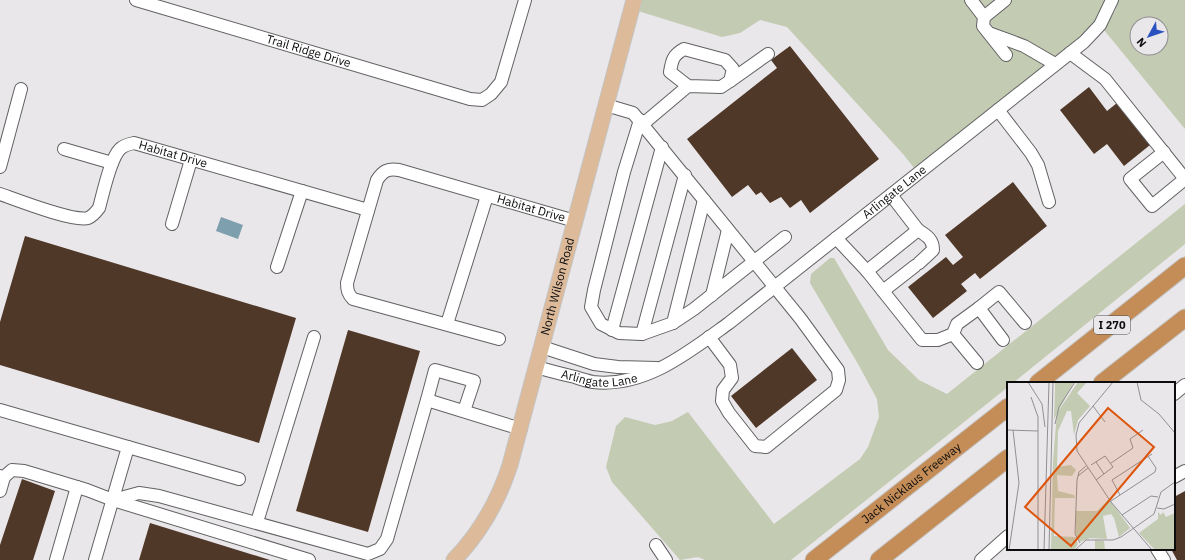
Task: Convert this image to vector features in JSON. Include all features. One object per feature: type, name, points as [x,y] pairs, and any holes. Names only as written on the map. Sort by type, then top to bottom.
[{"type":"highway","name":"I 270","points":[[1039,382],[1185,266]]},
{"type":"highway","points":[[1103,382],[1185,318]]},
{"type":"highway","name":"Jack Nicklaus Freeway","points":[[814,560],[1007,408]]},
{"type":"highway","points":[[879,560],[1007,459]]},
{"type":"main road","name":"North Wilson Road","points":[[461,558],[497,501],[508,473],[521,429],[634,0]]},
{"type":"street","name":"Trail Ridge Drive","points":[[136,0],[470,99],[482,100],[492,94],[501,82],[525,0]]},
{"type":"street","points":[[971,0],[984,17],[983,26],[1006,55]]},
{"type":"street","points":[[984,17],[1005,0]]},
{"type":"street","name":"Arlingate Lane","points":[[537,367],[592,382],[618,382],[639,377],[673,362],[709,337],[774,287],[1084,42],[1104,19],[1112,0]]},
{"type":"street","points":[[989,33],[1024,46],[1056,64]]},
{"type":"street","points":[[730,81],[733,68],[725,60],[684,49],[676,53],[671,65],[670,72],[688,86],[721,87],[730,81],[768,54]]},
{"type":"street","points":[[1070,53],[1105,79],[1164,152],[1185,179],[1152,206],[1130,179],[1164,152]]},
{"type":"street","points":[[688,86],[641,122],[624,172],[594,290],[591,307],[601,324],[619,333],[642,334],[673,323],[712,295],[785,237]]},
{"type":"street","points":[[0,167],[21,89]]},
{"type":"street","points":[[606,105],[633,113],[685,175],[800,318],[838,370],[839,380],[836,390],[766,447],[755,446],[729,413],[722,401],[723,390],[732,378],[730,365],[709,337]]},
{"type":"street","points":[[998,110],[1031,153],[1038,165],[1049,202]]},
{"type":"street","name":"Habitat Drive","points":[[0,194],[74,218],[90,218],[99,208],[112,163],[120,149],[134,143],[368,210]]},
{"type":"street","points":[[612,330],[662,147]]},
{"type":"street","points":[[64,149],[112,163]]},
{"type":"street","points":[[172,224],[192,160]]},
{"type":"street","name":"Habitat Drive","points":[[499,339],[353,299],[349,295],[346,289],[347,283],[377,180],[382,172],[390,169],[399,170],[575,221]]},
{"type":"street","points":[[642,334],[685,175]]},
{"type":"street","points":[[277,267],[302,191]]},
{"type":"street","points":[[883,292],[933,250],[933,243],[927,236],[918,230],[891,195]]},
{"type":"street","name":"Habitat Drive","points":[[447,324],[487,196]]},
{"type":"street","points":[[673,323],[704,200]]},
{"type":"street","points":[[712,295],[728,230]]},
{"type":"street","points":[[867,272],[918,230]]},
{"type":"street","points":[[836,238],[867,272],[922,340],[938,340],[953,334],[958,324],[1000,292],[1025,323]]},
{"type":"street","points":[[979,308],[1002,340]]},
{"type":"street","points":[[953,334],[976,363]]},
{"type":"street","points":[[257,522],[314,337]]},
{"type":"street","name":"Arlingate Lane","points":[[542,347],[594,364],[618,367],[660,368]]},
{"type":"street","points":[[113,500],[140,493],[159,496],[368,554],[380,549],[387,539],[435,370],[474,380],[464,411]]},
{"type":"street","points":[[1175,393],[1185,385]]},
{"type":"street","points":[[427,400],[521,429]]},
{"type":"street","points":[[0,410],[239,479]]},
{"type":"street","points":[[95,560],[128,447]]},
{"type":"street","points":[[0,491],[2,476],[12,470],[24,470],[113,500],[309,560]]},
{"type":"street","points":[[1175,476],[1185,471]]},
{"type":"street","points":[[56,560],[77,487]]},
{"type":"street","points":[[981,560],[1007,537]]},
{"type":"street","points":[[656,545],[666,560]]},
{"type":"street","points":[[1158,550],[1164,560]]},
{"type":"green space","points":[[640,0],[1106,0],[1095,22],[1083,35],[914,168],[787,27],[760,20],[740,33],[722,37],[638,11]]},
{"type":"green space","points":[[1119,0],[1185,0],[1185,129],[1104,30],[1115,11]]},
{"type":"green space","points":[[1185,204],[1185,244],[1014,382],[1007,382],[1007,388],[791,560],[705,560],[698,557],[680,560],[612,482],[606,467],[616,426],[625,417],[655,425],[672,421],[688,412],[774,524],[860,459],[868,447],[879,417],[877,399],[810,283],[811,274],[830,258],[834,258],[888,350],[919,380],[947,394]]},
{"type":"water","points":[[221,217],[243,225],[238,239],[216,231]]},
{"type":"building","points":[[790,46],[879,159],[810,213],[801,200],[790,208],[781,197],[770,203],[761,192],[756,195],[748,185],[732,197],[687,139],[777,68],[771,60]]},
{"type":"building","points":[[1089,87],[1107,111],[1117,103],[1150,145],[1124,166],[1107,144],[1094,154],[1060,110]]},
{"type":"building","points":[[1013,182],[1047,226],[980,279],[975,273],[961,284],[967,291],[933,318],[908,287],[946,257],[953,265],[963,257],[945,235]]},
{"type":"building","points":[[25,236],[296,318],[259,443],[0,365],[0,322]]},
{"type":"building","points":[[348,330],[420,351],[368,532],[296,511]]},
{"type":"building","points":[[792,348],[817,380],[756,428],[731,396]]},
{"type":"building","points":[[22,479],[55,491],[33,560],[0,560],[0,545]]},
{"type":"building","points":[[1185,491],[1185,560],[1177,560],[1172,550],[1175,550],[1175,496]]},
{"type":"building","points":[[150,523],[270,560],[139,560]]}]
